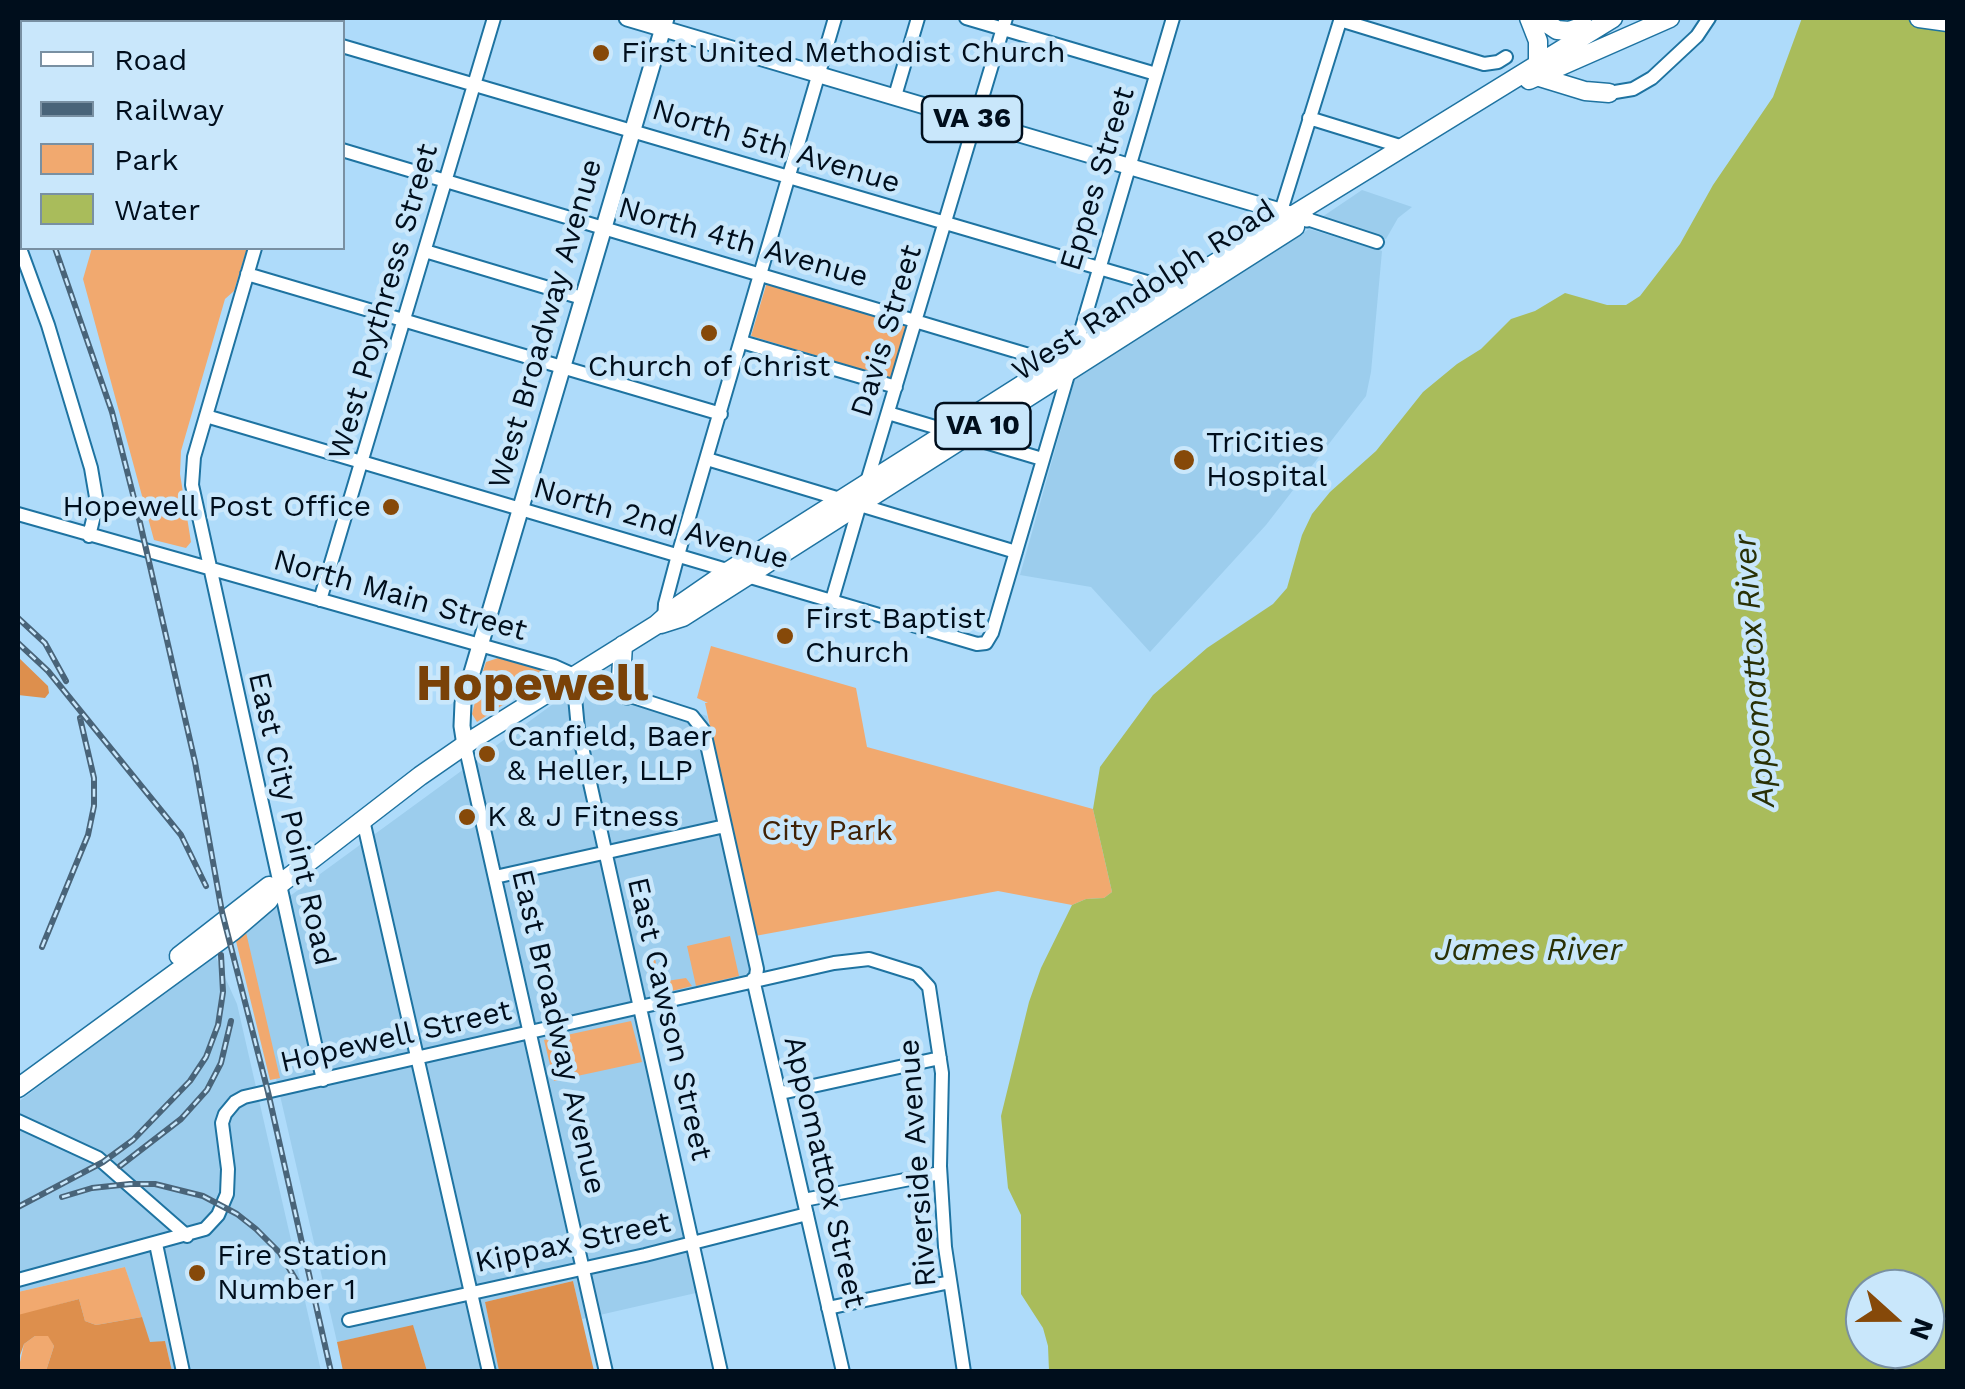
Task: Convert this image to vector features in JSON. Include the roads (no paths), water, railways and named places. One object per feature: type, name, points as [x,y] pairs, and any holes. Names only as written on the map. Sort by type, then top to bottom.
[{"type":"highway","points":[[1528,18],[1538,40],[1537,69],[1585,91],[1608,94]]},
{"type":"highway","points":[[1539,18],[1552,28],[1569,32],[1598,18]]},
{"type":"highway","name":"West Randolph Road","points":[[1066,363],[1197,292],[1294,215],[1537,69],[1612,18]]},
{"type":"highway","points":[[1918,18],[1948,22]]},
{"type":"highway","name":"West Randolph Road","points":[[573,676],[661,621],[683,617],[739,573],[959,434],[1172,290],[1403,148],[1537,69],[1664,20]]},
{"type":"highway","points":[[1596,49],[1583,63],[1584,80],[1608,94]]},
{"type":"highway","name":"West Randolph Road","points":[[851,502],[866,484],[959,434]]},
{"type":"highway","points":[[623,646],[621,678],[627,694]]},
{"type":"highway","name":"VA 10","points":[[18,1088],[233,931],[280,884],[363,820],[466,744],[573,676]]},
{"type":"main road","points":[[627,18],[664,23]]},
{"type":"main road","name":"VA 36","points":[[664,23],[819,74],[1294,215]]},
{"type":"main road","name":"West Broadway Avenue","points":[[480,646],[664,23]]},
{"type":"main road","name":"East Broadway Avenue","points":[[466,744],[462,714],[480,646]]},
{"type":"street","name":"West Poythress Street","points":[[320,600],[494,18]]},
{"type":"street","points":[[661,621],[835,18]]},
{"type":"street","points":[[895,96],[918,18]]},
{"type":"street","points":[[966,18],[1004,23],[1156,74]]},
{"type":"street","name":"Eppes Street","points":[[986,643],[1016,552],[1066,363],[1173,18]]},
{"type":"street","points":[[1608,94],[1633,89],[1652,78],[1689,44],[1708,18]]},
{"type":"street","points":[[1377,242],[1294,215],[1310,118],[1341,19],[1484,64],[1506,57]]},
{"type":"street","name":"Davis Street","points":[[866,484],[1004,23]]},
{"type":"street","name":"North 5th Avenue","points":[[345,47],[1172,290],[1197,292]]},
{"type":"street","points":[[1310,118],[1403,148]]},
{"type":"street","name":"North 4th Avenue","points":[[345,151],[1066,363]]},
{"type":"street","points":[[20,250],[91,468],[97,503],[89,536]]},
{"type":"street","name":"East City Point Road","points":[[254,250],[194,457],[192,485],[323,1080]]},
{"type":"street","points":[[426,251],[582,298]]},
{"type":"street","points":[[247,274],[721,414]]},
{"type":"street","points":[[742,342],[896,387]]},
{"type":"street","points":[[888,413],[1042,459]]},
{"type":"street","name":"North 2nd Avenue","points":[[206,416],[977,644],[986,643]]},
{"type":"street","points":[[707,460],[1016,552]]},
{"type":"street","points":[[832,600],[851,502]]},
{"type":"street","name":"North Main Street","points":[[18,514],[554,666],[573,676],[688,714]]},
{"type":"street","name":"East Cawson Street","points":[[573,676],[578,728],[722,1372]]},
{"type":"street","name":"Appomattox Street","points":[[688,714],[702,724],[704,731],[749,971],[755,983],[843,1372]]},
{"type":"street","name":"East Broadway Avenue","points":[[466,744],[606,1372]]},
{"type":"street","points":[[363,820],[489,1372]]},
{"type":"street","points":[[495,878],[722,827]]},
{"type":"street","name":"Hopewell Street","points":[[187,1236],[205,1229],[223,1206],[228,1182],[222,1124],[230,1107],[244,1098],[850,960],[869,958],[899,967]]},
{"type":"street","name":"Riverside Avenue","points":[[899,967],[917,974],[929,987],[943,1107],[940,1172],[950,1282],[964,1372]]},
{"type":"street","points":[[780,1093],[940,1058]]},
{"type":"street","points":[[18,1121],[98,1158],[187,1236]]},
{"type":"street","name":"Kippax Street","points":[[350,1320],[693,1243],[806,1207],[940,1172]]},
{"type":"street","points":[[18,1280],[187,1236]]},
{"type":"street","points":[[156,1244],[183,1372]]},
{"type":"street","points":[[828,1308],[950,1282]]},
{"type":"water","name":"James River","points":[[1802,18],[1947,18],[1947,1371],[1049,1371],[1043,1328],[1021,1294],[1021,1215],[1008,1188],[1001,1116],[1029,1002],[1072,905],[1104,898],[1112,892],[1093,809],[1100,767],[1153,695],[1207,648],[1273,604],[1287,588],[1312,514],[1330,492],[1376,451],[1423,392],[1481,349],[1511,319],[1535,311],[1565,293],[1607,305],[1626,305],[1640,296],[1680,244],[1713,185],[1773,97]]},
{"type":"railway","points":[[18,144],[20,150]]},
{"type":"railway","points":[[18,169],[20,174]]},
{"type":"railway","points":[[56,250],[112,412],[138,514],[195,762],[222,912],[268,1092],[331,1372]]},
{"type":"railway","points":[[18,618],[45,643],[66,681]]},
{"type":"railway","points":[[18,643],[48,671],[181,835],[206,886]]},
{"type":"railway","points":[[42,947],[88,835],[94,806],[94,778],[80,718]]},
{"type":"railway","points":[[18,1207],[103,1162],[133,1140],[190,1081],[206,1057],[218,1025],[223,992],[221,955]]},
{"type":"railway","points":[[120,1166],[181,1119],[207,1090],[221,1063],[231,1021]]},
{"type":"railway","points":[[62,1197],[92,1188],[130,1184],[155,1184],[203,1196],[256,1229],[280,1253],[306,1297]]},
{"type":"place","name":"First United Methodist Church","points":[[601,53]]},
{"type":"place","name":"Church of Christ","points":[[709,333]]},
{"type":"place","name":"TriCities Hospital","points":[[1184,460]]},
{"type":"place","name":"Hopewell Post Office","points":[[391,507]]},
{"type":"place","name":"First Baptist Church","points":[[785,636]]},
{"type":"place","name":"Canfield, Baer & Heller, LLP","points":[[487,754]]},
{"type":"place","name":"K & J Fitness","points":[[467,817]]},
{"type":"place","name":"Fire Station Number 1","points":[[197,1273]]},
{"type":"district","name":"Hopewell","points":[[532,685]]},
{"type":"water label","name":"Appomattox River","points":[[1755,671]]},
{"type":"park label","name":"City Park","points":[[827,831]]}]
